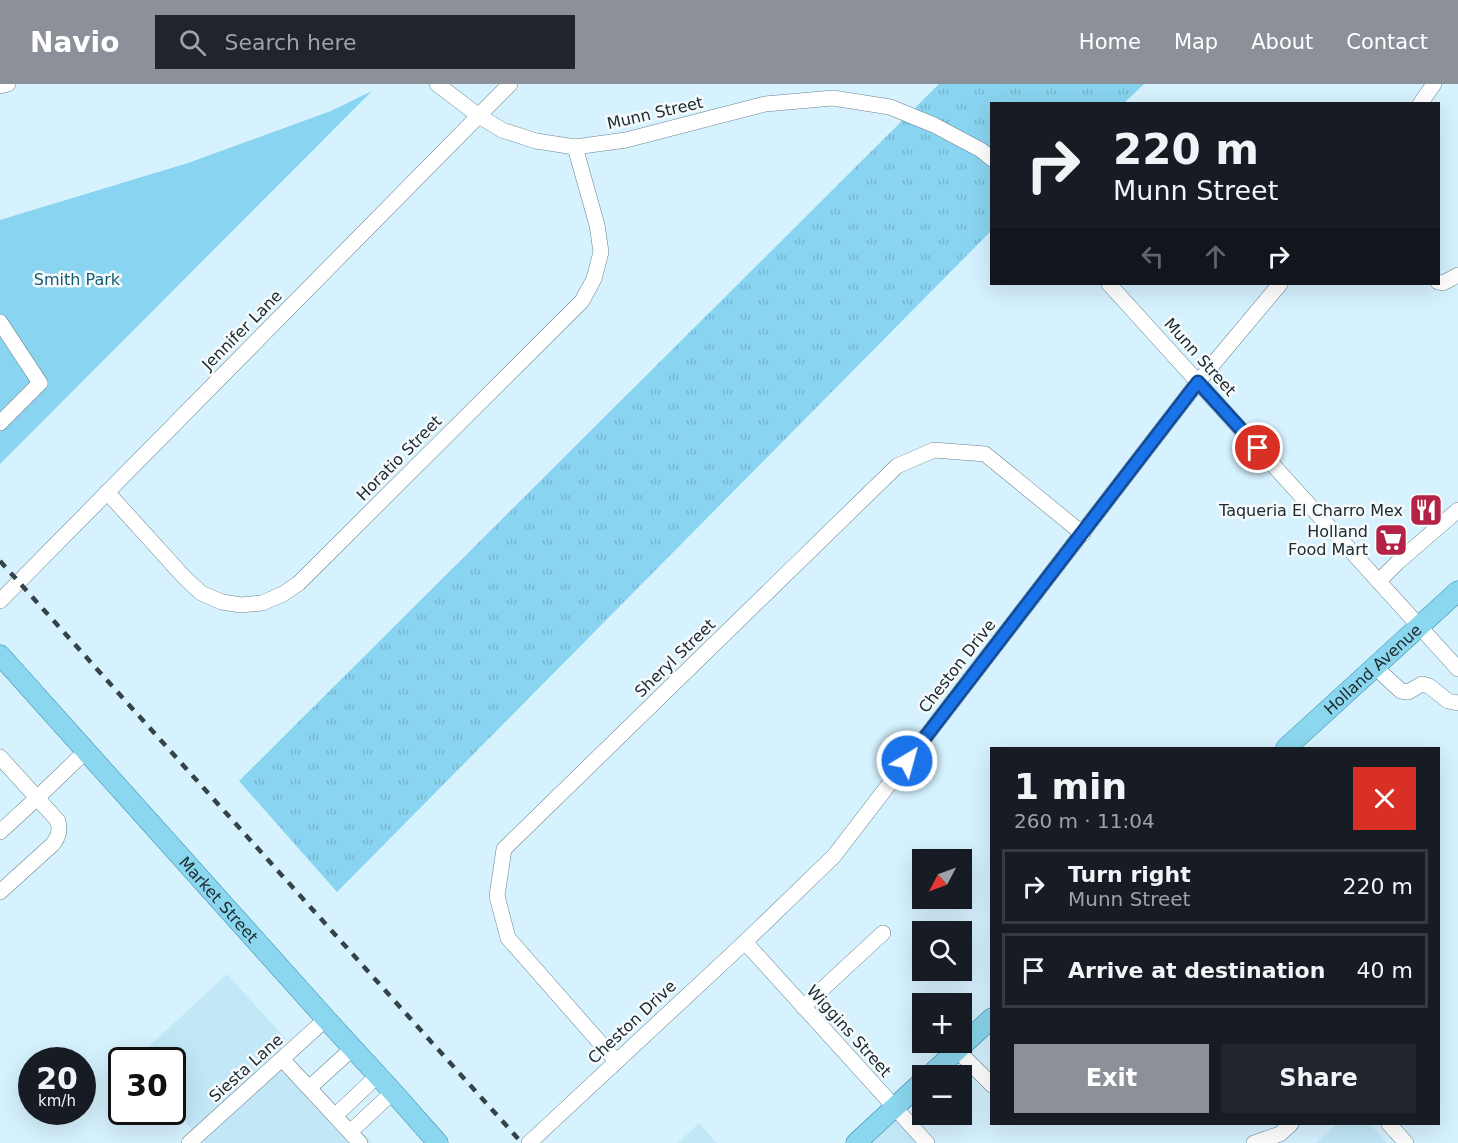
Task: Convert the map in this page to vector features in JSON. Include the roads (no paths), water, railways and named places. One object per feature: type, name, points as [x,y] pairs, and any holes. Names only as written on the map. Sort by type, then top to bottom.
[{"type":"main road","name":"Holland Avenue","points":[[1297,745],[1375,667],[1458,591]]},
{"type":"main road","name":"Market Street","points":[[0,655],[438,1143]]},
{"type":"main road","points":[[972,1036],[990,1020]]},
{"type":"main road","points":[[941,1065],[954,1053]]},
{"type":"main road","points":[[856,1143],[912,1091]]},
{"type":"street","points":[[0,86],[8,84]]},
{"type":"street","name":"Munn Street","points":[[437,84],[501,130],[536,141],[575,147],[626,140],[765,104],[833,98],[890,107],[934,125],[981,150],[990,157]]},
{"type":"street","name":"Jennifer Lane","points":[[0,601],[510,84]]},
{"type":"street","points":[[1421,102],[1434,84]]},
{"type":"street","name":"Horatio Street","points":[[107,492],[201,593],[222,602],[241,605],[262,603],[283,594],[298,583],[582,300],[594,279],[601,252],[597,225],[575,147]]},
{"type":"street","points":[[1440,283],[1443,284],[1458,275]]},
{"type":"street","name":"Munn Street","points":[[1110,285],[1458,669]]},
{"type":"street","name":"Cheston Drive","points":[[529,1143],[834,856],[1198,382],[1279,285]]},
{"type":"street","points":[[0,322],[40,383],[0,423]]},
{"type":"street","name":"Sheryl Street","points":[[616,1061],[508,938],[497,896],[504,849],[897,466],[934,450],[985,454],[1083,534]]},
{"type":"street","points":[[1379,581],[1458,510]]},
{"type":"street","points":[[1375,667],[1401,691],[1408,692],[1422,684],[1429,686],[1448,701],[1458,703]]},
{"type":"street","points":[[0,832],[86,751]]},
{"type":"street","points":[[0,757],[58,821],[60,829],[53,844],[0,892]]},
{"type":"street","points":[[803,1007],[883,933]]},
{"type":"street","name":"Wiggins Street","points":[[745,942],[927,1143]]},
{"type":"street","name":"Siesta Lane","points":[[189,1143],[326,1019]]},
{"type":"street","points":[[309,1088],[353,1048]]},
{"type":"street","points":[[960,1053],[990,1083]]},
{"type":"street","points":[[282,1059],[355,1138],[393,1092]]},
{"type":"street","points":[[335,1116],[378,1075]]},
{"type":"street","points":[[1254,1143],[1280,1134],[1290,1125]]},
{"type":"street","points":[[1390,1125],[1406,1143]]},
{"type":"railway","points":[[0,561],[522,1143]]},
{"type":"place","name":"Taqueria El Charro Mex","points":[[1426,510]]},
{"type":"place","name":"Holland Food Mart","points":[[1391,540]]},
{"type":"park label","name":"Smith Park","points":[[77,279]]}]
